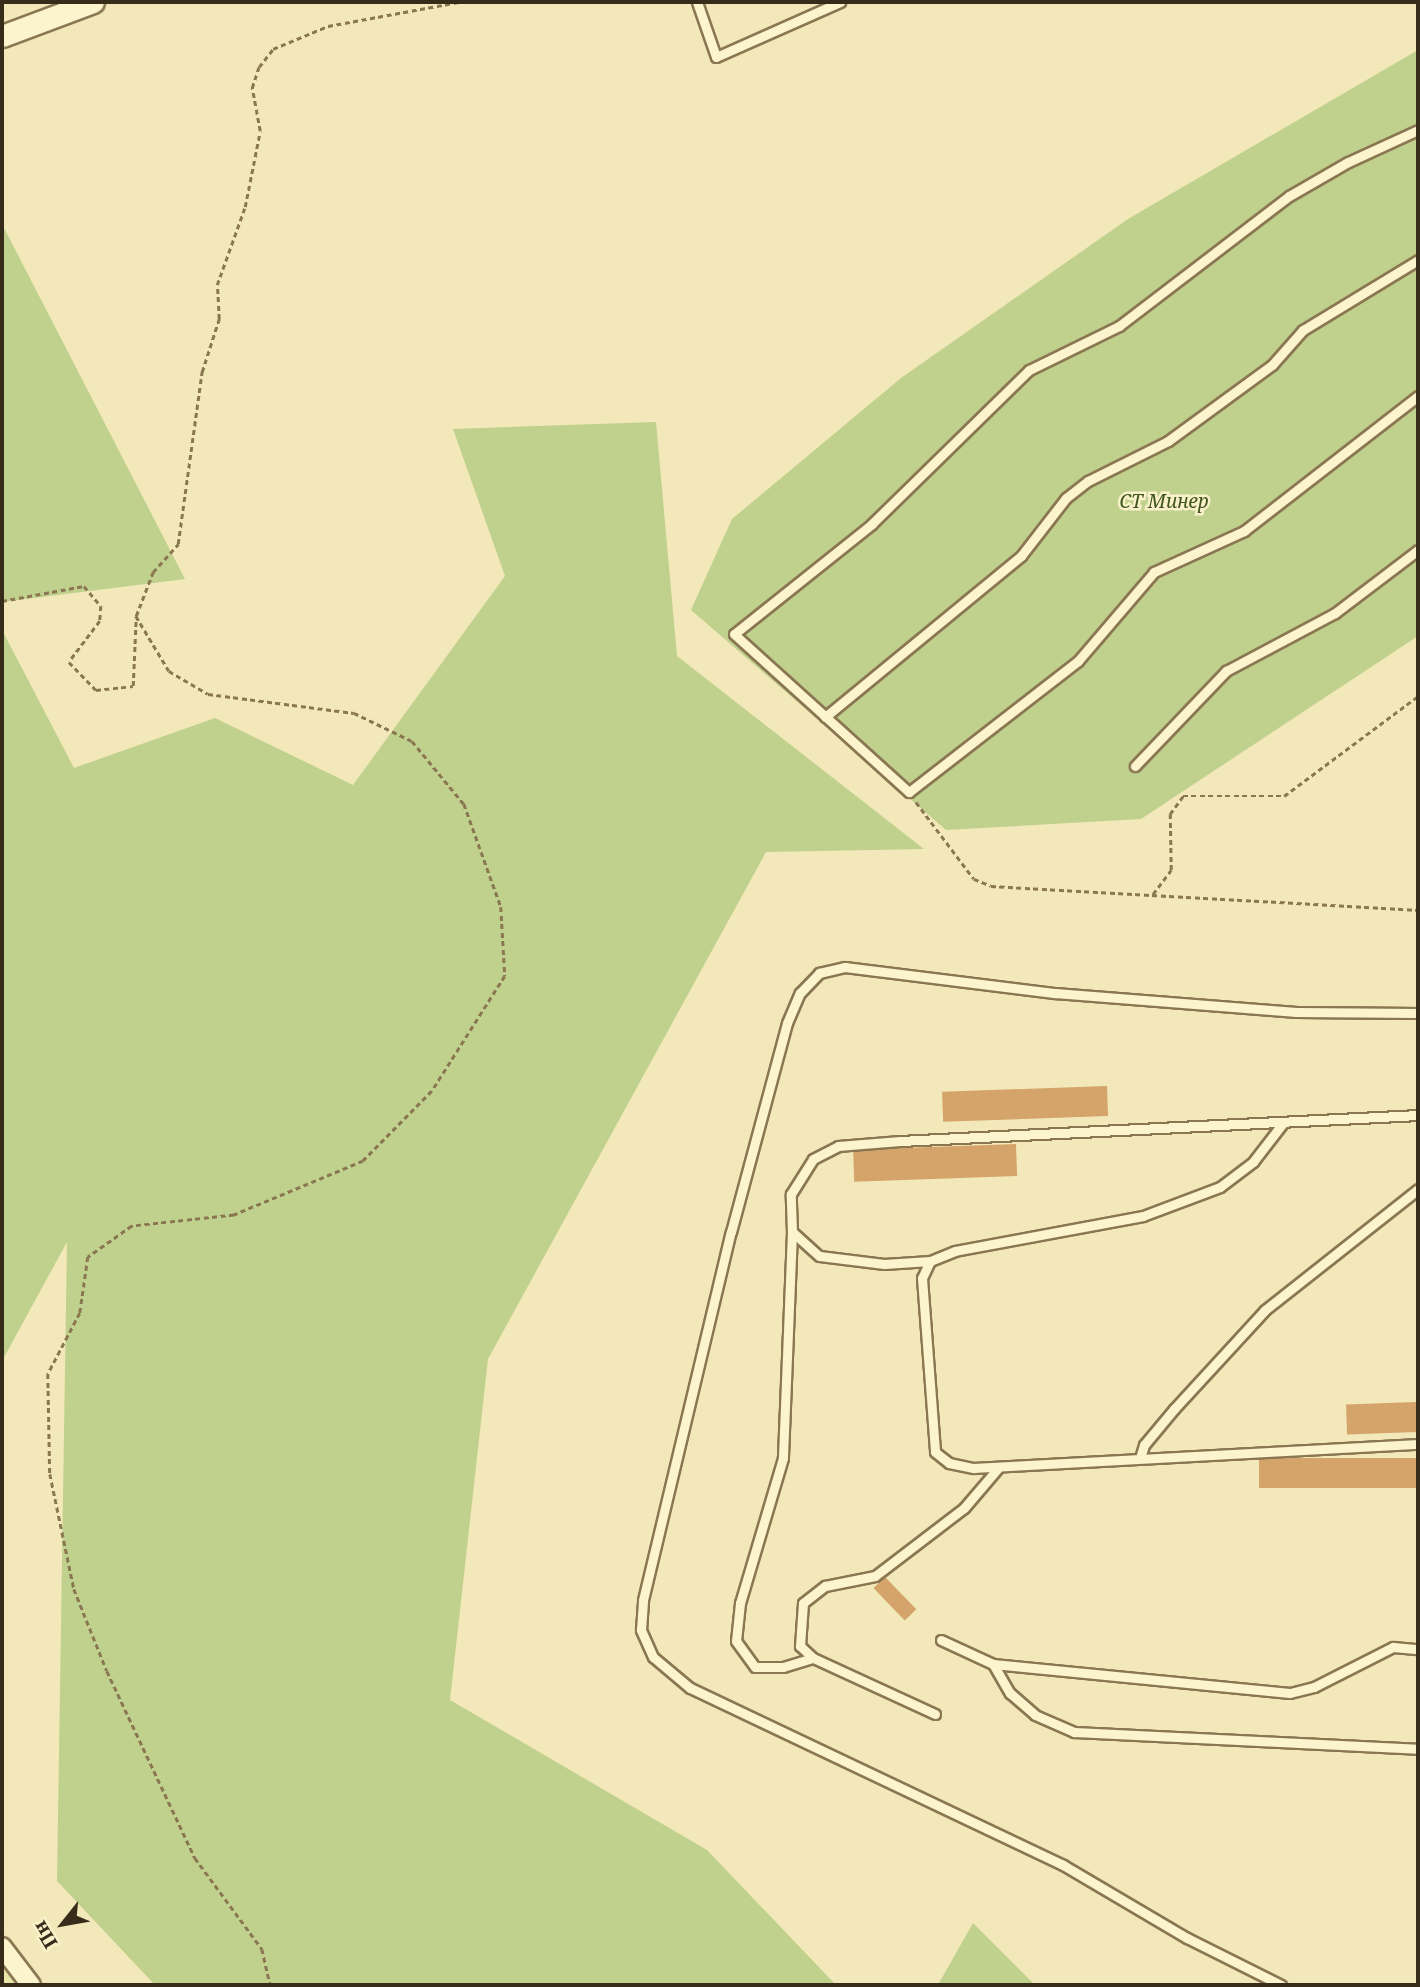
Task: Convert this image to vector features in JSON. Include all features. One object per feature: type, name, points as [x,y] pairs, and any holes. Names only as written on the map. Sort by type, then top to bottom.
[{"type":"street","points":[[2,36],[93,2]]},
{"type":"street","points":[[2,1947],[31,1985]]},
{"type":"lane","points":[[697,2],[716,57],[840,2]]},
{"type":"lane","points":[[1418,130],[1348,162],[1289,196],[1119,326],[1030,370],[881,516],[734,635],[909,792],[1077,662],[1154,572],[1244,531],[1418,396]]},
{"type":"lane","points":[[825,717],[1021,556],[1066,498],[1088,481],[1168,441],[1272,365],[1303,330],[1418,260]]},
{"type":"lane","points":[[1135,766],[1226,671],[1335,613],[1418,550]]},
{"type":"lane","points":[[1281,1985],[1187,1938],[1051,1859],[690,1688],[653,1657],[641,1630],[643,1600],[731,1233],[787,1023],[800,993],[819,973],[845,967],[1055,993],[1296,1012],[1418,1013]]},
{"type":"lane","points":[[813,1658],[783,1667],[755,1667],[736,1641],[740,1603],[783,1458],[792,1232],[791,1194],[813,1159],[838,1146],[1418,1115]]},
{"type":"lane","points":[[792,1232],[819,1256],[884,1264],[930,1261],[955,1251],[1143,1216],[1220,1187],[1253,1162],[1283,1123]]},
{"type":"lane","points":[[1140,1458],[1144,1445],[1174,1409],[1265,1310],[1418,1189]]},
{"type":"lane","points":[[930,1261],[922,1278],[935,1451],[949,1463],[999,1467],[1418,1444]]},
{"type":"lane","points":[[935,1714],[813,1658],[800,1646],[803,1603],[825,1587],[875,1576],[964,1508],[999,1467]]},
{"type":"lane","points":[[941,1640],[993,1664],[1290,1693],[1314,1687],[1393,1647],[1418,1649]]},
{"type":"lane","points":[[993,1664],[1010,1693],[1035,1715],[1073,1732],[1418,1749]]},
{"type":"path","points":[[2,601],[84,586],[101,606],[100,621],[69,662],[96,690],[133,687],[136,615],[153,572],[178,544],[202,372],[219,319],[217,285],[245,207],[260,131],[252,88],[259,67],[273,49],[328,26],[459,2]]},
{"type":"path","points":[[136,615],[169,671],[208,694],[354,713],[412,741],[464,804],[501,907],[505,976],[432,1091],[363,1161],[234,1215],[132,1226],[88,1257],[80,1313],[48,1374],[50,1474],[74,1588],[107,1671],[195,1858],[262,1949],[270,1985]]},
{"type":"path","points":[[1153,894],[1171,870],[1170,814],[1183,796],[1284,796],[1418,696]]},
{"type":"path","points":[[909,792],[974,879],[991,886],[1418,910]]},
{"type":"shaded area","points":[[2,1962],[24,1985],[2,1985]]},
{"type":"green space","name":"СТ Минер","points":[[1418,50],[1418,636],[1141,819],[946,830],[691,610],[732,519],[901,378],[1128,219]]},
{"type":"green space","points":[[2,224],[185,579],[2,602]]},
{"type":"green space","points":[[656,422],[677,656],[924,849],[766,852],[488,1359],[450,1700],[707,1850],[836,1985],[155,1985],[57,1881],[67,1242],[2,1361],[2,630],[74,768],[215,718],[353,785],[505,576],[453,429]]},
{"type":"green space","points":[[973,1923],[1035,1985],[938,1985]]},
{"type":"building","points":[[1107,1086],[1108,1116],[943,1122],[942,1092]]},
{"type":"building","points":[[1016,1144],[1017,1176],[854,1182],[853,1150]]},
{"type":"building","points":[[1416,1402],[1417,1432],[1347,1434],[1346,1404]]},
{"type":"building","points":[[1259,1458],[1418,1458],[1418,1488],[1259,1488]]},
{"type":"building","points":[[885,1577],[916,1609],[905,1620],[873,1588]]}]
